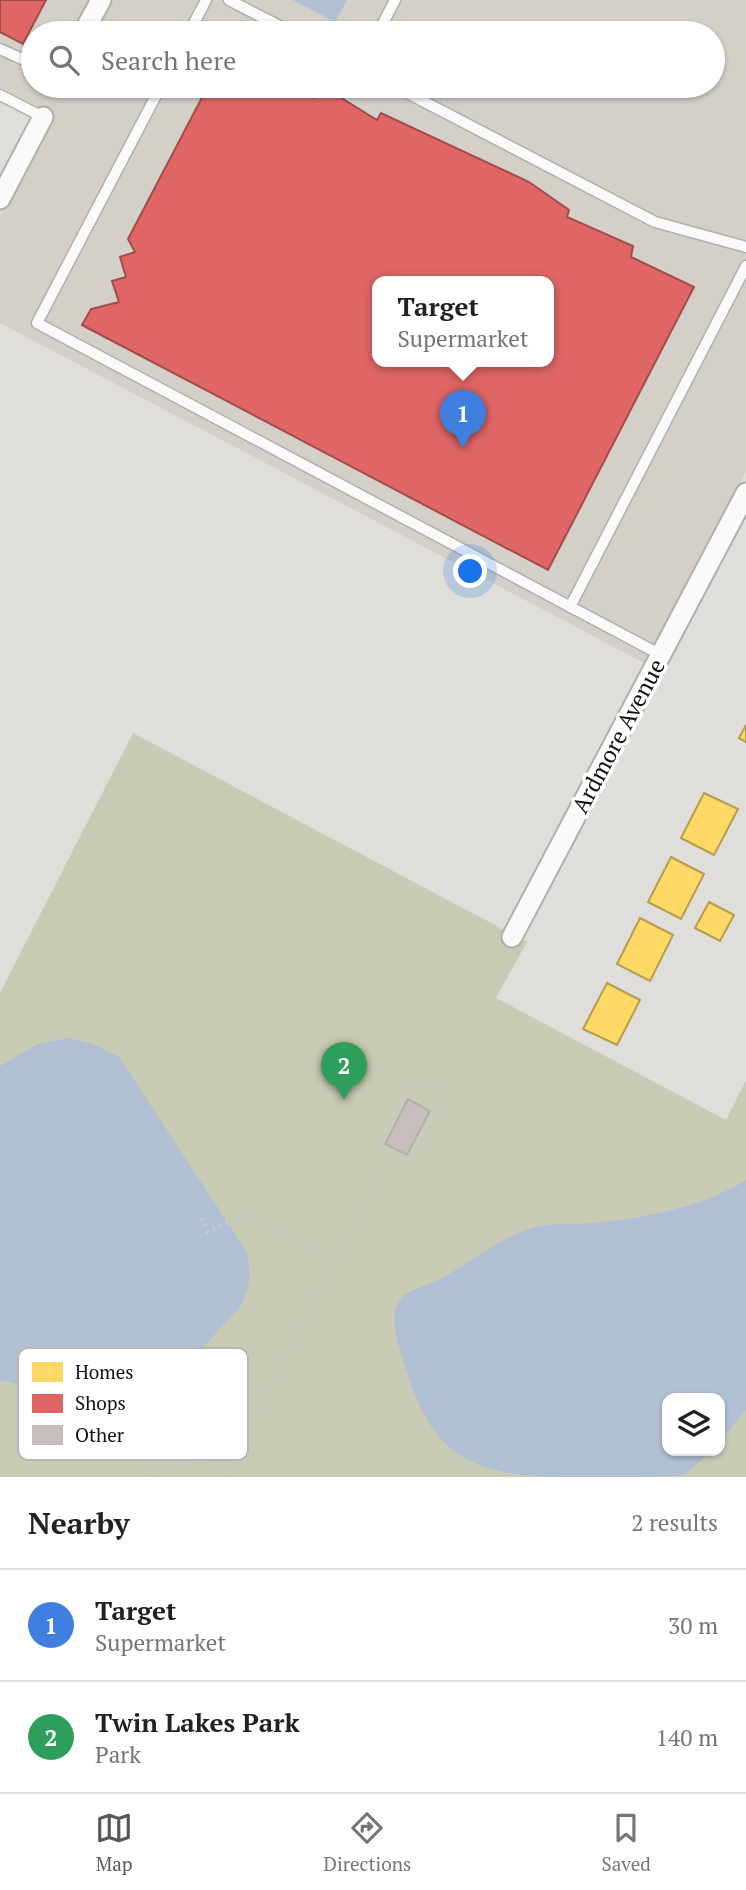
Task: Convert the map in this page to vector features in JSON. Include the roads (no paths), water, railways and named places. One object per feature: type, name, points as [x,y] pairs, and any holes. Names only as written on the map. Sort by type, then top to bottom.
[{"type":"street","points":[[90,21],[101,0]]},
{"type":"street","points":[[0,199],[43,117]]},
{"type":"street","name":"Ardmore Avenue","points":[[512,937],[746,493]]},
{"type":"lane","points":[[195,21],[206,0]]},
{"type":"lane","points":[[229,0],[270,21]]},
{"type":"lane","points":[[384,21],[395,0]]},
{"type":"lane","points":[[0,49],[21,59]]},
{"type":"lane","points":[[0,95],[43,117]]},
{"type":"lane","points":[[155,98],[37,323],[661,655]]},
{"type":"lane","points":[[417,98],[655,222],[746,247]]},
{"type":"lane","points":[[570,607],[746,265]]},
{"type":"water","points":[[293,0],[347,0],[333,21]]},
{"type":"water","points":[[69,1038],[94,1044],[119,1057],[247,1252],[248,1287],[240,1307],[202,1348],[18,1348],[18,1385],[0,1380],[0,1066],[38,1044]]},
{"type":"water","points":[[746,1180],[746,1410],[725,1435],[725,1393],[662,1393],[662,1456],[706,1456],[685,1475],[560,1477],[501,1471],[476,1464],[454,1451],[435,1431],[419,1405],[397,1339],[394,1323],[396,1307],[403,1297],[439,1280],[492,1246],[526,1230],[542,1226],[633,1218],[673,1210]]},
{"type":"place","name":"Target","points":[[463,448]]},
{"type":"place","name":"Twin Lakes Park","points":[[344,1100]]}]
